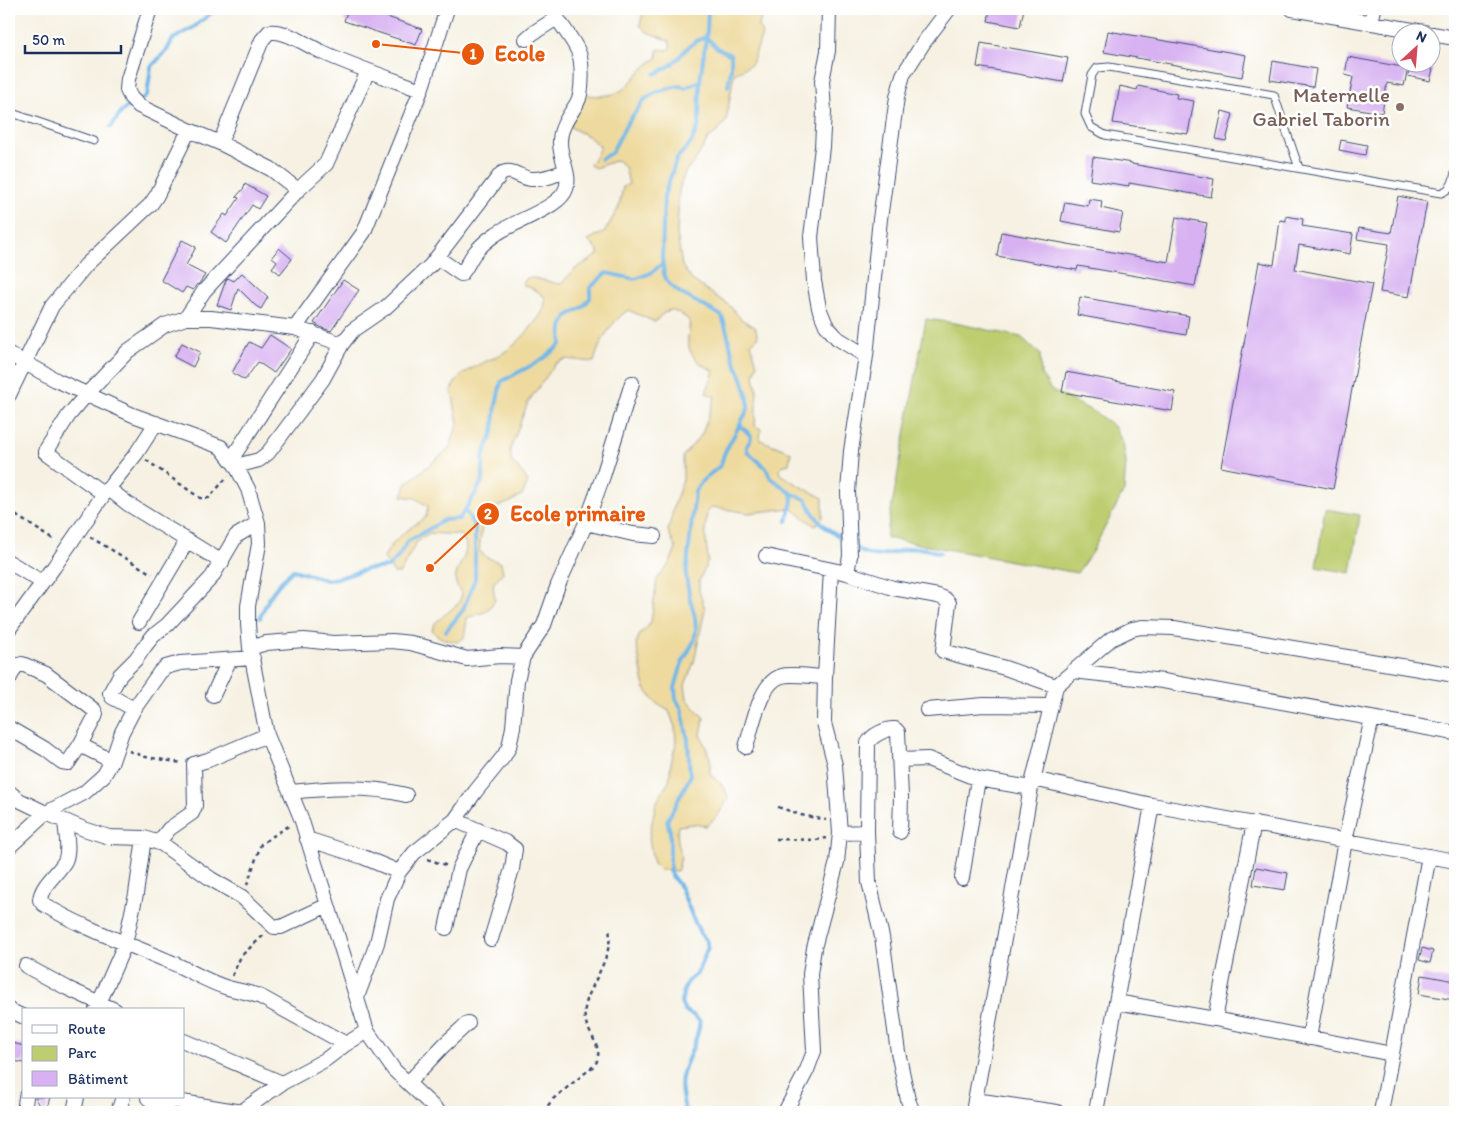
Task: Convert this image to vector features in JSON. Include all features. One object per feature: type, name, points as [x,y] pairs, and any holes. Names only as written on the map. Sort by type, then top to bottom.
[{"type":"street","points":[[150,9],[128,79],[127,90],[131,98],[139,106],[271,169],[298,190]]},
{"type":"street","points":[[295,328],[364,232],[421,90],[447,9]]},
{"type":"street","points":[[829,9],[828,51],[822,81],[824,111],[822,147],[811,238],[814,281],[819,308],[826,325],[837,338],[866,356]]},
{"type":"street","points":[[847,573],[850,556],[848,492],[850,467],[866,356],[880,219],[897,97],[904,75],[924,42],[949,9]]},
{"type":"street","points":[[1292,9],[1392,26]]},
{"type":"street","points":[[1372,23],[1374,9]]},
{"type":"street","points":[[438,258],[462,274],[474,254],[495,234],[558,201],[568,183],[560,142],[563,127],[580,98],[581,61],[578,51],[557,14],[526,39]]},
{"type":"street","points":[[220,143],[262,40],[269,32],[277,31],[368,71],[421,90]]},
{"type":"street","points":[[1442,36],[1455,38]]},
{"type":"street","points":[[186,318],[204,291],[298,190],[326,164],[368,71]]},
{"type":"street","points":[[9,395],[52,306],[86,265],[154,200],[189,130]]},
{"type":"street","points":[[234,463],[260,460],[268,453],[323,379],[342,344],[353,330],[385,308],[438,258],[501,174],[505,171],[529,179],[540,179],[566,171]]},
{"type":"street","points":[[222,562],[107,492],[46,452],[47,449],[69,415],[87,394],[128,351],[165,325],[186,318],[212,318],[295,328],[342,344]]},
{"type":"street","points":[[234,463],[313,333]]},
{"type":"street","points":[[9,354],[132,415],[221,447],[234,463],[248,489],[258,523],[259,544],[248,606],[252,653],[267,735],[302,818],[367,1031],[394,1070],[439,1112]]},
{"type":"street","points":[[357,997],[377,943],[387,899],[399,872],[414,853],[455,820],[509,747],[513,727],[517,680],[523,657],[544,625],[558,585],[586,523],[632,383]]},
{"type":"street","points":[[11,622],[68,548],[156,423]]},
{"type":"street","points":[[134,709],[112,697],[110,693],[111,688],[153,636],[167,625],[212,577],[236,536],[258,523]]},
{"type":"street","points":[[586,523],[626,533],[654,536]]},
{"type":"street","points":[[139,622],[187,541]]},
{"type":"street","points":[[766,556],[847,573],[894,588],[945,599],[949,604],[943,651],[1006,668],[1056,686]]},
{"type":"street","points":[[9,562],[42,582]]},
{"type":"street","points":[[785,1112],[807,1070],[814,1051],[810,974],[814,948],[837,862],[840,827],[835,765],[824,723],[831,570]]},
{"type":"street","points":[[1057,1112],[974,1106],[1032,784],[1056,686],[1111,639],[1142,627],[1174,628],[1455,675]]},
{"type":"street","points":[[9,847],[46,813],[84,793],[104,775],[119,746],[122,732],[134,709],[160,672],[166,668],[180,663],[211,660],[229,661],[252,653],[266,643],[304,640],[333,643],[392,641],[411,644],[467,659],[500,656],[523,657]]},
{"type":"street","points":[[213,695],[229,661]]},
{"type":"street","points":[[9,728],[45,749],[64,763],[68,763],[80,746],[96,714],[94,710],[46,674],[20,663],[10,674]]},
{"type":"street","points":[[1073,670],[1163,681],[1455,733]]},
{"type":"street","points":[[746,747],[758,707],[771,681],[782,676],[825,677]]},
{"type":"street","points":[[927,710],[984,705],[1050,706]]},
{"type":"street","points":[[1309,1038],[1346,841],[1372,718]]},
{"type":"street","points":[[900,832],[901,796],[898,732],[891,728],[870,739],[868,743],[867,832],[869,882],[882,937],[907,1108]]},
{"type":"street","points":[[159,842],[169,829],[192,812],[195,806],[194,764],[267,735]]},
{"type":"street","points":[[80,746],[112,761]]},
{"type":"street","points":[[899,760],[928,759],[978,779],[1032,784],[1254,823],[1455,862]]},
{"type":"street","points":[[962,878],[978,779]]},
{"type":"street","points":[[290,792],[354,787],[392,792],[406,796]]},
{"type":"street","points":[[9,792],[19,800],[65,822],[109,837],[144,838],[159,842],[242,897],[274,927],[282,928],[328,905]]},
{"type":"street","points":[[1096,1112],[1152,805]]},
{"type":"street","points":[[455,820],[515,848],[512,869],[491,939]]},
{"type":"street","points":[[65,822],[67,847],[65,860],[43,890],[40,900],[76,923],[227,987],[247,991],[261,997],[346,1044]]},
{"type":"street","points":[[1215,1018],[1254,823]]},
{"type":"street","points":[[840,827],[867,832]]},
{"type":"street","points":[[446,928],[459,869],[478,830]]},
{"type":"street","points":[[26,966],[98,1006],[125,944],[136,894],[144,838]]},
{"type":"street","points":[[307,839],[363,857],[399,872]]},
{"type":"street","points":[[1381,1112],[1429,856]]},
{"type":"street","points":[[1116,1002],[1215,1018],[1392,1054]]},
{"type":"street","points":[[9,1010],[22,1016]]},
{"type":"street","points":[[408,1083],[468,1023]]},
{"type":"street","points":[[159,1098],[241,1112],[282,1083],[325,1060],[367,1031]]},
{"type":"street","points":[[185,1041],[282,1083]]},
{"type":"street","points":[[24,1112],[26,1098]]},
{"type":"street","points":[[74,1112],[77,1098]]},
{"type":"street","points":[[118,1112],[123,1098]]},
{"type":"street","points":[[149,1098],[168,1112]]},
{"type":"lane","points":[[1299,168],[1274,95],[1110,66],[1097,68],[1092,75],[1085,114],[1091,127],[1105,135],[1299,168],[1441,192],[1448,190],[1453,182],[1455,172]]},
{"type":"lane","points":[[9,112],[94,141]]},
{"type":"path","points":[[136,454],[200,498],[209,498],[234,463]]},
{"type":"path","points":[[9,511],[68,548]]},
{"type":"path","points":[[79,531],[164,580]]},
{"type":"path","points":[[119,746],[134,754],[194,764]]},
{"type":"path","points":[[778,807],[840,827]]},
{"type":"path","points":[[242,897],[261,844],[302,818]]},
{"type":"path","points":[[776,839],[816,840],[840,827]]},
{"type":"path","points":[[414,853],[459,869]]},
{"type":"path","points":[[227,987],[241,956],[274,927]]},
{"type":"path","points":[[543,1112],[554,1100],[594,1066],[599,1056],[598,1048],[585,1018],[586,1005],[609,949],[611,938],[609,928]]},
{"type":"green space","points":[[926,319],[1021,337],[1040,354],[1041,374],[1051,390],[1096,413],[1114,426],[1123,443],[1126,462],[1124,491],[1092,552],[1077,573],[886,538]]},
{"type":"green space","points":[[1325,509],[1360,515],[1351,573],[1316,567]]},
{"type":"sand","points":[[644,9],[763,9],[759,26],[762,34],[752,64],[734,74],[726,121],[709,138],[694,162],[685,172],[679,190],[677,233],[682,266],[692,280],[730,306],[741,319],[755,327],[758,337],[751,344],[757,364],[754,376],[757,389],[755,426],[761,429],[760,440],[791,452],[789,464],[781,466],[780,473],[823,498],[823,518],[815,526],[791,508],[749,513],[712,507],[707,512],[705,530],[708,561],[699,581],[699,591],[705,609],[694,662],[685,685],[687,699],[704,718],[701,735],[710,758],[710,774],[725,788],[728,799],[718,815],[707,826],[693,824],[678,826],[677,838],[680,858],[677,871],[660,870],[653,863],[649,837],[656,803],[669,781],[676,743],[675,727],[669,711],[656,703],[645,689],[636,643],[641,632],[651,622],[657,579],[668,566],[676,549],[668,531],[683,480],[683,456],[702,434],[715,397],[706,393],[714,371],[698,361],[689,348],[689,320],[679,313],[670,310],[661,315],[655,322],[628,310],[616,320],[606,333],[594,362],[565,359],[556,363],[528,402],[510,450],[512,462],[528,482],[523,494],[511,502],[488,510],[483,519],[479,551],[486,557],[501,563],[503,572],[493,584],[495,600],[487,611],[467,618],[464,638],[457,642],[446,640],[432,630],[435,623],[459,603],[462,594],[456,584],[457,571],[466,548],[461,535],[429,533],[416,543],[400,573],[394,573],[384,558],[396,540],[426,517],[428,506],[415,498],[402,496],[407,483],[449,449],[458,424],[451,390],[456,382],[469,370],[513,346],[542,313],[545,297],[522,284],[527,278],[531,278],[561,284],[575,269],[598,255],[598,250],[588,241],[604,233],[619,207],[623,187],[629,184],[625,167],[617,160],[595,168],[590,165],[600,146],[588,136],[570,127],[578,104],[587,95],[602,96],[621,90],[628,86],[639,72],[657,58],[658,49],[670,49],[670,41],[647,32],[640,25]]},
{"type":"building","points":[[348,9],[364,9],[422,29],[416,45],[344,21]]},
{"type":"building","points":[[990,9],[1024,9],[1020,27],[988,21]]},
{"type":"building","points":[[1108,31],[1246,55],[1242,77],[1104,52]]},
{"type":"building","points":[[981,43],[1068,58],[1063,82],[977,67]]},
{"type":"building","points":[[1348,57],[1392,65],[1392,72],[1407,72],[1404,86],[1387,83],[1382,113],[1347,107],[1353,77],[1345,75]]},
{"type":"building","points":[[1273,61],[1316,69],[1313,87],[1270,80]]},
{"type":"building","points":[[1409,72],[1432,72],[1430,81],[1408,76]]},
{"type":"building","points":[[1120,86],[1137,90],[1138,86],[1177,94],[1176,98],[1194,101],[1188,134],[1113,123]]},
{"type":"building","points":[[1222,111],[1233,114],[1226,141],[1216,139]]},
{"type":"building","points":[[1341,140],[1367,145],[1365,155],[1339,150]]},
{"type":"building","points":[[1093,157],[1214,179],[1211,197],[1129,183],[1129,186],[1090,180]]},
{"type":"building","points":[[245,184],[266,196],[258,209],[252,205],[226,243],[211,232],[224,214],[227,216],[239,198],[236,197]]},
{"type":"building","points":[[1398,196],[1427,202],[1409,297],[1380,292],[1389,244],[1357,239],[1359,228],[1391,233]]},
{"type":"building","points":[[1089,199],[1102,201],[1101,208],[1123,213],[1119,232],[1061,221],[1065,202],[1088,206]]},
{"type":"building","points":[[1286,216],[1303,219],[1302,226],[1353,234],[1350,254],[1299,245],[1295,269],[1372,284],[1333,489],[1221,467],[1259,262],[1274,265],[1280,220],[1286,221]]},
{"type":"building","points":[[1176,217],[1207,223],[1195,286],[1078,266],[1077,270],[997,256],[1001,232],[1168,262]]},
{"type":"building","points":[[182,240],[196,247],[186,265],[205,275],[193,290],[186,287],[182,293],[161,280]]},
{"type":"building","points":[[279,248],[292,259],[280,274],[272,268],[277,261],[272,257]]},
{"type":"building","points":[[242,273],[268,297],[261,309],[238,288],[231,310],[217,305],[226,280],[228,278],[234,281]]},
{"type":"building","points":[[343,280],[359,290],[331,331],[322,328],[314,323]]},
{"type":"building","points":[[1080,297],[1189,316],[1186,335],[1077,315]]},
{"type":"building","points":[[270,335],[291,349],[274,373],[258,362],[245,380],[232,373],[249,342],[261,348]]},
{"type":"building","points":[[182,343],[200,352],[193,367],[174,357]]},
{"type":"building","points":[[1066,372],[1175,392],[1172,411],[1062,392]]},
{"type":"building","points":[[1256,867],[1288,873],[1285,890],[1253,885]]},
{"type":"building","points":[[1422,948],[1433,951],[1430,963],[1419,960]]},
{"type":"building","points":[[1422,975],[1455,981],[1455,1000],[1419,994]]},
{"type":"building","points":[[9,1042],[22,1045],[22,1063],[9,1060]]},
{"type":"building","points":[[36,1098],[50,1098],[46,1112],[44,1112]]},
{"type":"waterway","points":[[139,102],[147,95],[151,67],[167,50],[173,39],[194,27],[216,9]]},
{"type":"waterway","points":[[685,1112],[681,1082],[686,1063],[697,1036],[700,1021],[685,1011],[681,1003],[684,989],[688,981],[697,974],[708,947],[693,918],[681,888],[670,873],[670,831],[667,821],[690,777],[688,740],[682,710],[676,699],[675,688],[682,663],[694,641],[696,630],[686,576],[695,491],[702,481],[721,465],[724,454],[748,409],[748,399],[743,381],[733,357],[722,316],[680,293],[668,283],[664,274],[662,258],[664,196],[677,158],[691,143],[699,125],[700,81],[708,9]]},
{"type":"waterway","points":[[655,74],[666,69],[690,46],[706,37],[717,48],[731,55],[728,86]]},
{"type":"waterway","points":[[601,159],[612,152],[626,125],[645,99],[657,92],[674,87],[681,86],[685,88],[700,81]]},
{"type":"waterway","points":[[111,127],[122,111],[133,103]]},
{"type":"waterway","points":[[260,618],[273,592],[293,570],[327,580],[367,569],[388,567],[398,557],[407,542],[444,520],[459,519],[483,479],[483,457],[493,432],[501,382],[539,361],[561,344],[562,327],[567,316],[583,307],[590,298],[590,288],[606,273],[635,279],[651,273],[662,264]]},
{"type":"waterway","points":[[740,425],[751,436],[747,451],[766,468],[770,477],[791,493],[792,501],[787,521]]},
{"type":"waterway","points":[[791,493],[807,500],[822,524],[847,540]]},
{"type":"waterway","points":[[446,631],[463,610],[475,579],[475,527],[465,510]]},
{"type":"waterway","points":[[854,546],[861,551],[875,555],[916,548],[940,553]]},
{"type":"place","name":"Ecole","points":[[376,44]]},
{"type":"place","name":"Maternelle Gabriel Taborin","points":[[1400,107]]},
{"type":"place","name":"Ecole primaire","points":[[430,568]]}]
